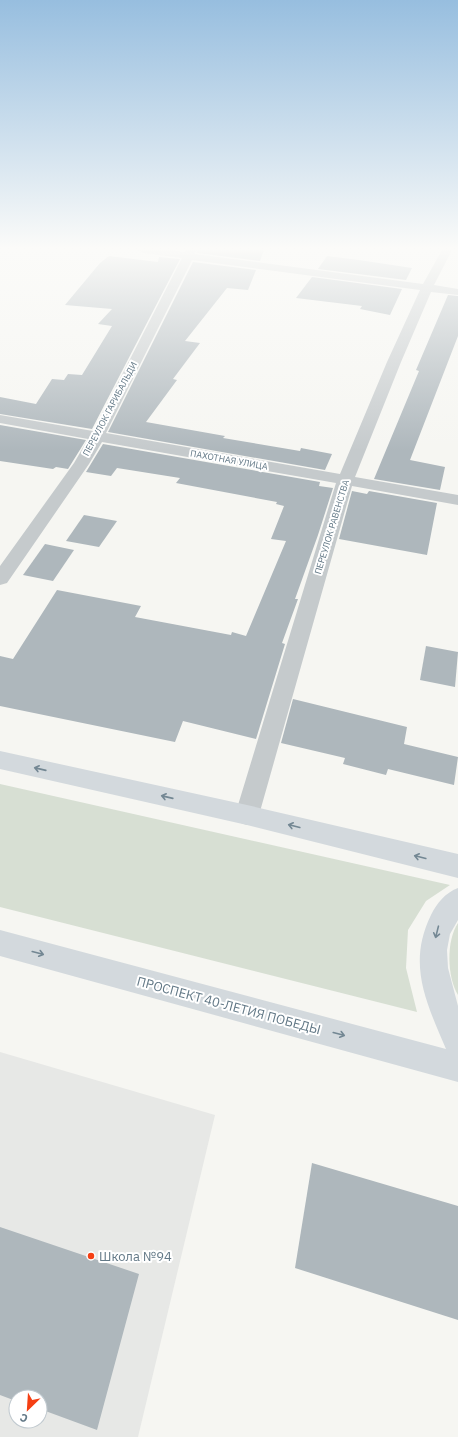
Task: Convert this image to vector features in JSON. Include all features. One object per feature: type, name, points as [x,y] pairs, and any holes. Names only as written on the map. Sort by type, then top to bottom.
[{"type":"main road","points":[[0,760],[247,815],[458,866]]},
{"type":"main road","points":[[458,900],[439,925],[432,953],[437,986],[446,1013],[458,1041]]},
{"type":"main road","name":"ПРОСПЕКТ 40-ЛЕТИЯ ПОБЕДЫ","points":[[0,943],[458,1067]]},
{"type":"street","name":"ПЕРЕУЛОК ГАРИБАЛЬДИ","points":[[0,579],[81,464],[97,437],[158,317]]},
{"type":"street","name":"ПЕРЕУЛОК РАВЕНСТВА","points":[[247,815],[345,481],[414,317]]},
{"type":"street","name":"ПАХОТНАЯ УЛИЦА","points":[[0,419],[458,500]]},
{"type":"shaded area","points":[[0,784],[450,885],[426,901],[408,930],[406,968],[417,1012],[0,907]]},
{"type":"shaded area","points":[[458,923],[458,995],[452,979],[449,959],[451,939]]},
{"type":"shaded area","name":"Школа №94","points":[[0,1052],[215,1115],[138,1437],[0,1437]]},
{"type":"building","points":[[104,317],[150,317],[92,429],[0,414],[0,397],[36,404],[52,379],[64,380],[68,374],[82,375],[112,326],[98,324]]},
{"type":"building","points":[[165,317],[204,317],[185,341],[200,343],[173,379],[177,380],[146,422],[225,436],[223,438],[300,451],[301,448],[332,454],[325,470],[108,432]]},
{"type":"building","points":[[439,317],[458,317],[458,336],[410,460],[445,467],[440,490],[374,479],[419,371],[416,370]]},
{"type":"building","points":[[0,425],[86,440],[68,469],[56,467],[53,469],[0,461]]},
{"type":"building","points":[[103,444],[320,482],[319,486],[333,488],[295,599],[298,599],[282,643],[285,644],[256,739],[183,721],[175,742],[0,706],[0,656],[13,659],[57,590],[141,606],[135,617],[231,635],[232,632],[246,636],[286,541],[271,539],[284,506],[276,504],[277,502],[176,483],[180,478],[117,468],[111,476],[86,472]]},
{"type":"building","points":[[352,491],[367,494],[369,491],[437,503],[427,555],[339,539]]},
{"type":"building","points":[[84,515],[117,521],[99,547],[66,541]]},
{"type":"building","points":[[45,544],[74,550],[53,581],[23,575]]},
{"type":"building","points":[[426,646],[458,652],[455,687],[420,680]]},
{"type":"building","points":[[293,699],[407,727],[404,744],[458,757],[454,785],[388,769],[386,775],[343,764],[345,758],[281,743]]},
{"type":"building","points":[[312,1163],[458,1206],[458,1320],[295,1268]]},
{"type":"building","points":[[0,1227],[139,1274],[97,1430],[48,1412],[48,1389],[8,1389],[8,1398],[0,1395]]},
{"type":"place","name":"Школа №94","points":[[91,1256]]}]
